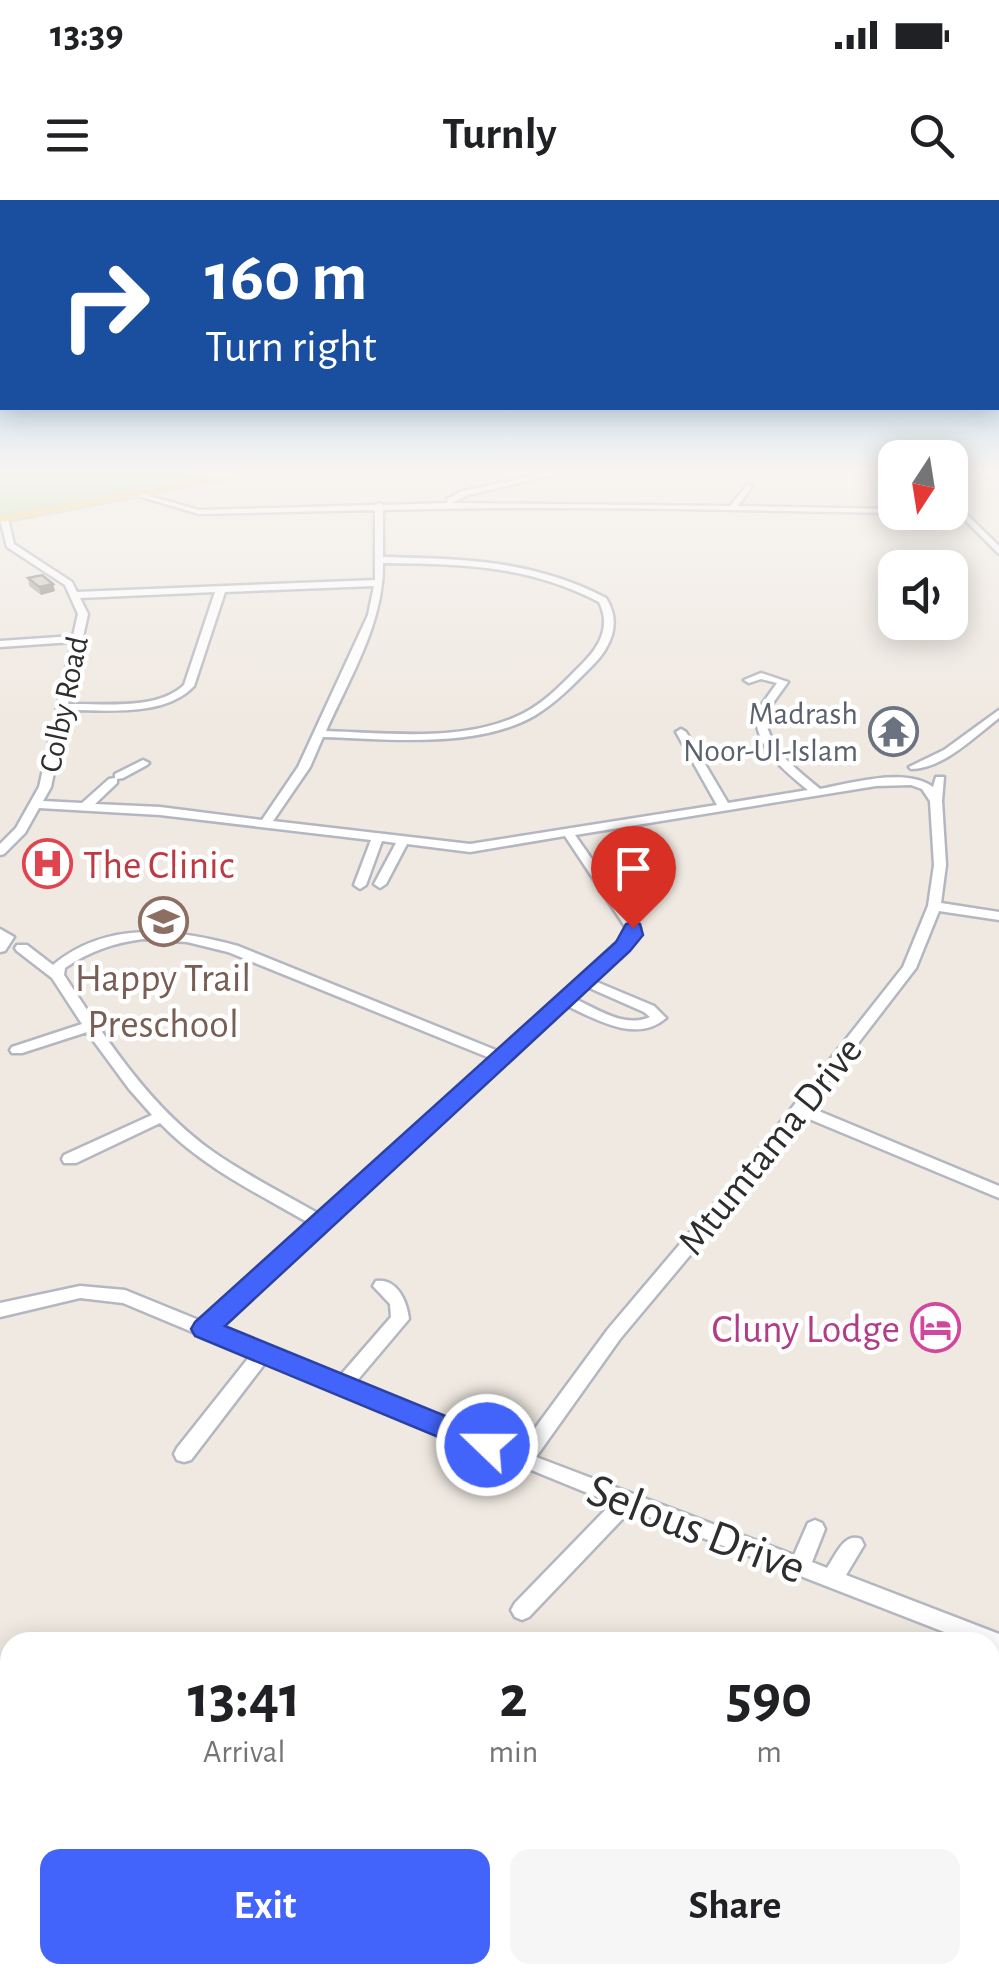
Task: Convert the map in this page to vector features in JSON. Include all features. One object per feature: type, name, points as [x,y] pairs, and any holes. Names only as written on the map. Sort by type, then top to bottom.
[{"type":"street","name":"Colby Road","points":[[0,851],[13,840],[38,804],[83,614],[76,595],[63,580],[24,554]]},
{"type":"street","points":[[264,824],[296,780],[320,734],[373,614],[379,554]]},
{"type":"street","points":[[320,734],[458,731],[518,720],[537,710],[598,654],[608,638],[608,608],[602,600],[535,572],[495,564],[379,560]]},
{"type":"street","points":[[76,595],[378,583]]},
{"type":"street","points":[[63,707],[146,703],[180,696],[189,686],[221,589]]},
{"type":"street","points":[[0,644],[78,639]]},
{"type":"street","points":[[749,680],[764,676],[783,682],[760,714],[765,741],[784,764],[816,791]]},
{"type":"street","points":[[876,784],[948,752],[999,713]]},
{"type":"street","points":[[681,732],[724,807]]},
{"type":"street","name":"Mtumtama Drive","points":[[523,1460],[614,1334],[909,968],[934,906],[940,865],[936,801],[948,752]]},
{"type":"street","points":[[86,806],[116,778],[142,763]]},
{"type":"street","points":[[912,769],[932,768],[940,776]]},
{"type":"street","points":[[912,769],[910,776],[931,790],[936,801]]},
{"type":"street","points":[[38,804],[264,824],[470,848],[816,791],[940,776]]},
{"type":"street","points":[[204,1329],[630,940],[633,928],[569,834]]},
{"type":"street","points":[[360,885],[376,838]]},
{"type":"street","points":[[380,884],[402,842]]},
{"type":"street","points":[[934,906],[999,916]]},
{"type":"street","points":[[0,932],[7,938],[0,948]]},
{"type":"street","points":[[57,975],[64,962],[120,935],[149,933],[200,940],[500,1057]]},
{"type":"street","points":[[22,948],[57,975],[90,1026],[162,1116],[211,1158],[322,1223]]},
{"type":"street","points":[[564,999],[636,1028],[650,1026],[658,1018],[650,1009],[584,981]]},
{"type":"street","points":[[603,1014],[624,998]]},
{"type":"street","points":[[17,1050],[90,1026]]},
{"type":"street","points":[[798,1108],[999,1192]]},
{"type":"street","points":[[70,1159],[162,1116]]},
{"type":"street","points":[[342,1386],[400,1318],[398,1302],[382,1286]]},
{"type":"street","name":"Selous Drive","points":[[0,1310],[68,1294],[110,1293],[523,1460],[968,1632]]},
{"type":"street","points":[[184,1454],[263,1354]]},
{"type":"street","points":[[522,1610],[628,1500]]},
{"type":"street","points":[[799,1568],[815,1529]]},
{"type":"street","points":[[831,1580],[854,1545]]},
{"type":"building","points":[[42,575],[53,584],[39,587],[28,578]]},
{"type":"place","name":"Madrash Noor-Ul-Islam","points":[[893,731]]},
{"type":"place","name":"The Clinic","points":[[48,864]]},
{"type":"place","name":"Happy Trail Preschool","points":[[163,922]]},
{"type":"place","name":"Cluny Lodge","points":[[935,1328]]},
{"type":"route","points":[[487,1445],[204,1329],[623,946],[633,935],[633,928]]}]
